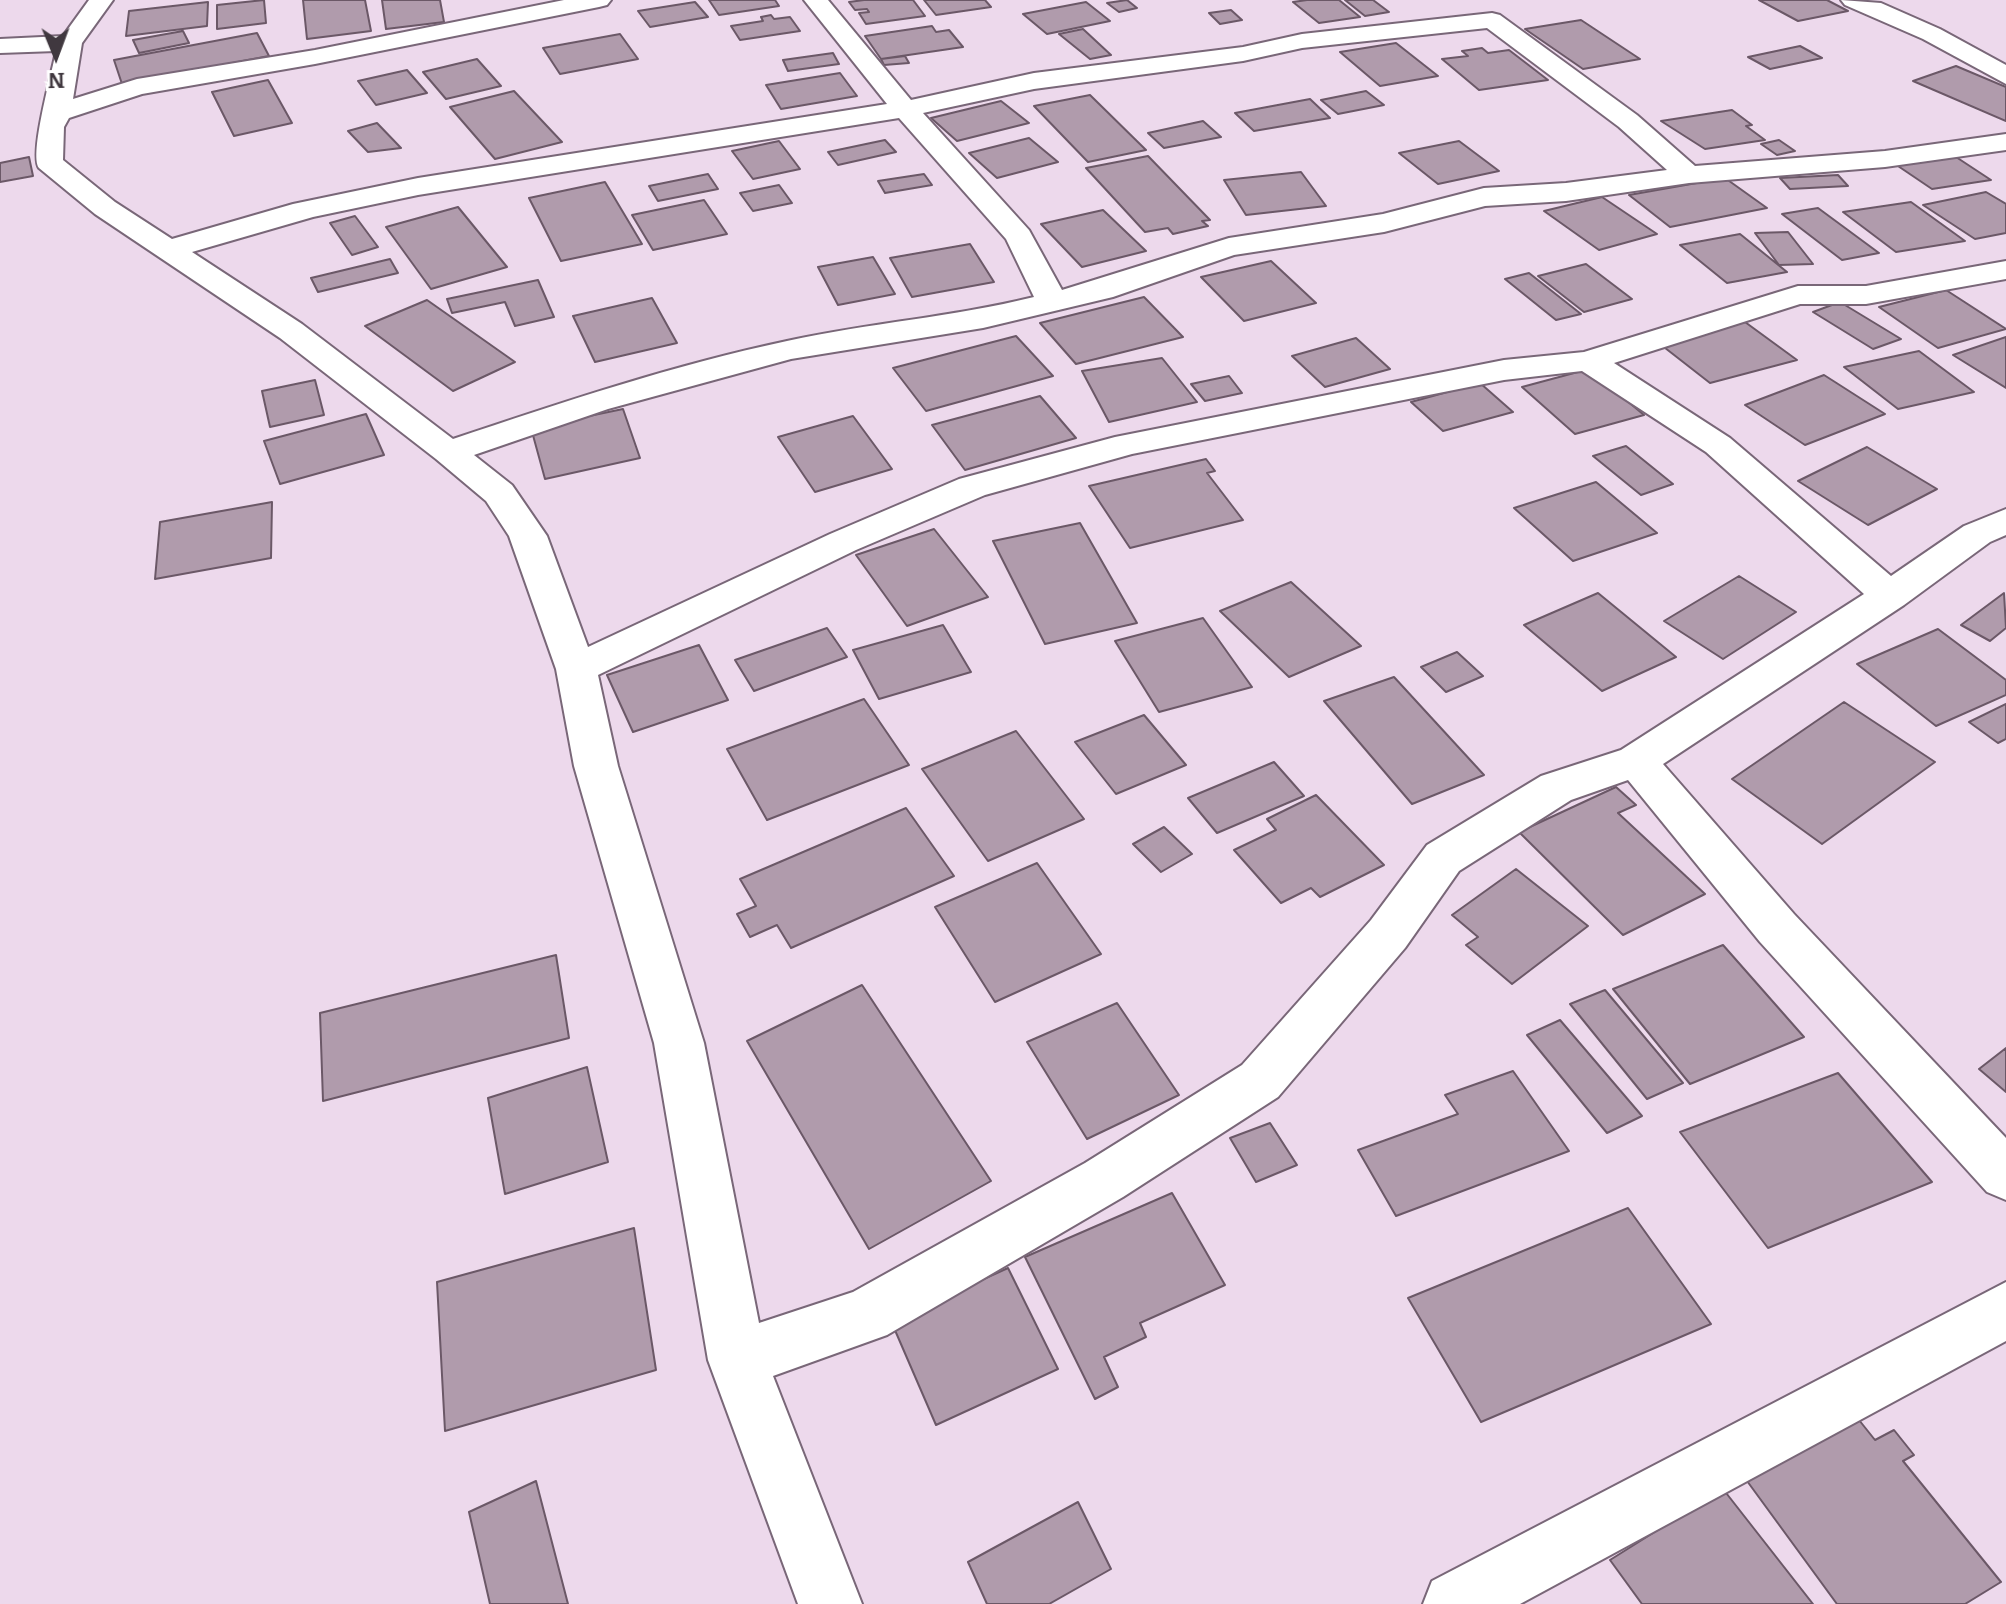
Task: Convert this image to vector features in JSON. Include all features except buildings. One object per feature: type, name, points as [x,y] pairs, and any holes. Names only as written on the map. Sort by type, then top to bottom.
[{"type":"street","points":[[101,0],[70,43],[58,113],[51,127],[49,162],[105,208],[291,331],[448,452],[499,493],[528,536],[576,669],[596,766],[679,1043],[737,1360],[830,1604]]},
{"type":"street","points":[[58,113],[137,87],[315,57],[599,0]]},
{"type":"street","points":[[816,0],[905,109],[1019,236],[1052,302]]},
{"type":"street","points":[[1462,0],[1628,121],[1689,175]]},
{"type":"street","points":[[1853,0],[1896,16],[1975,55],[2006,76]]},
{"type":"street","points":[[168,250],[345,200],[585,156],[712,140],[905,109],[1034,81],[1243,54],[1302,41],[1492,20]]},
{"type":"street","points":[[0,46],[70,43]]},
{"type":"street","points":[[448,452],[596,402],[789,350],[983,319],[1102,290],[1229,247],[1384,223],[1484,197],[1566,192],[1689,175],[1885,159],[2006,142]]},
{"type":"street","points":[[576,669],[843,542],[972,487],[1127,444],[1504,370],[1588,361],[1798,295],[1866,295],[2006,270]]},
{"type":"street","points":[[1588,361],[1718,445],[1890,596]]},
{"type":"street","points":[[737,1360],[867,1315],[1104,1180],[1260,1081],[1388,934],[1443,858],[1556,788],[1636,761],[1890,596],[1996,538]]},
{"type":"street","points":[[1636,761],[1777,928],[2006,1175]]},
{"type":"street","points":[[1455,1604],[2006,1310]]}]
